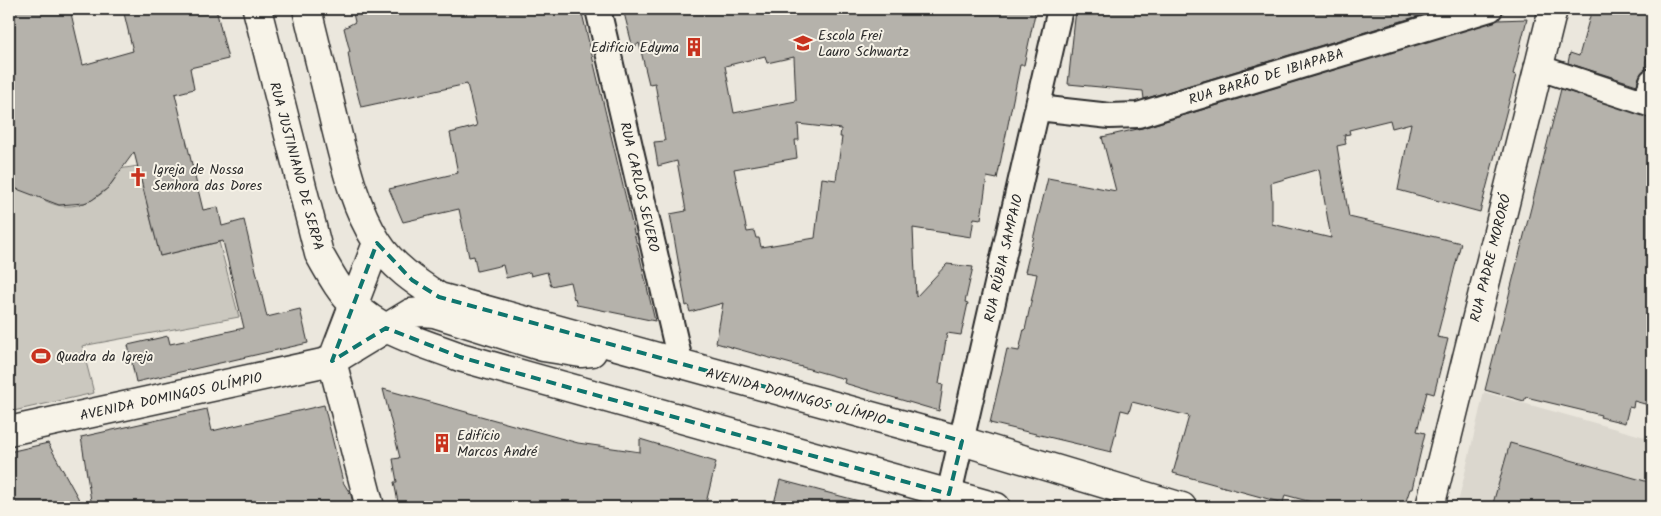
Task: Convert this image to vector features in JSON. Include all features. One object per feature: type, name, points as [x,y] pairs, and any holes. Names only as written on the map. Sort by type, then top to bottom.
[{"type":"main road","name":"RUA JUSTINIANO DE SERPA","points":[[257,9],[319,254],[330,273],[354,305],[386,328]]},
{"type":"main road","points":[[307,9],[348,177],[377,243],[332,361],[370,507]]},
{"type":"main road","name":"RUA PADRE MORORÓ","points":[[1430,507],[1537,67],[1553,9]]},
{"type":"main road","name":"AVENIDA DOMINGOS OLÍMPIO","points":[[377,243],[412,280],[439,297],[962,441],[1182,507]]},
{"type":"main road","name":"AVENIDA DOMINGOS OLÍMPIO","points":[[9,431],[332,361],[411,313],[434,313],[544,347],[581,353],[624,348]]},
{"type":"main road","points":[[386,328],[460,357],[948,501],[996,507]]},
{"type":"street","name":"RUA CARLOS SEVERO","points":[[598,9],[681,364]]},
{"type":"street","name":"RUA RÚBIA SAMPAIO","points":[[948,501],[1060,9]]},
{"type":"street","name":"RUA BARÃO DE IBIAPABA","points":[[1038,108],[1110,116],[1138,115],[1490,9]]},
{"type":"street","points":[[1537,67],[1650,97]]},
{"type":"highlighted area","points":[[377,243],[412,280],[439,297],[962,441],[949,494],[460,357],[386,328],[332,361]]},
{"type":"shaded area","points":[[138,166],[160,256],[219,242],[239,317],[82,346],[94,393],[9,412],[9,206],[15,204],[11,189],[25,185],[52,204],[76,205],[86,203],[103,193],[110,186],[119,169]]},
{"type":"shaded area","points":[[1484,392],[1652,439],[1652,507],[1457,507]]},
{"type":"building","points":[[9,9],[70,9],[83,65],[133,51],[123,9],[216,9],[228,59],[190,68],[194,89],[175,94],[203,210],[218,207],[222,226],[244,220],[267,317],[300,309],[308,343],[136,382],[128,345],[168,336],[170,344],[244,328],[223,241],[160,256],[134,152],[108,188],[92,200],[84,203],[59,205],[9,186]]},
{"type":"building","points":[[352,9],[581,9],[655,321],[577,305],[570,282],[551,286],[547,272],[531,276],[530,272],[506,278],[503,265],[477,271],[474,256],[469,257],[459,209],[403,222],[389,189],[458,173],[450,133],[477,126],[467,84],[361,107],[350,65],[348,52],[350,52],[344,28],[355,22]]},
{"type":"building","points":[[623,9],[1036,9],[1024,65],[1020,65],[997,179],[987,177],[981,219],[974,218],[971,237],[913,228],[916,297],[947,264],[973,267],[965,302],[968,303],[961,335],[947,333],[939,384],[943,385],[939,411],[844,383],[845,379],[716,343],[723,303],[690,312],[688,305],[686,306],[670,214],[686,211],[677,161],[658,166],[654,142],[665,141],[655,83],[649,84],[639,43],[633,48]],"holes":[[[765,56],[767,63],[794,57],[796,101],[734,113],[725,66]],[[798,124],[841,129],[840,137],[842,137],[836,180],[822,178],[815,238],[761,247],[759,238],[756,238],[754,231],[747,232],[734,169],[797,158],[795,140],[799,140]]]},
{"type":"building","points":[[1076,9],[1438,10],[1144,99],[1143,91],[1068,84]]},
{"type":"building","points":[[1592,9],[1652,9],[1652,44],[1646,61],[1646,69],[1639,77],[1637,85],[1568,63],[1570,53],[1579,56]]},
{"type":"building","points":[[1527,19],[1513,74],[1516,75],[1480,212],[1398,190],[1411,123],[1392,128],[1390,120],[1349,130],[1350,134],[1344,135],[1346,144],[1337,146],[1349,217],[1461,243],[1437,337],[1448,339],[1434,394],[1427,392],[1417,431],[1425,433],[1412,489],[1410,489],[1404,507],[1330,507],[1285,495],[1283,503],[1173,473],[1189,416],[1132,402],[1129,412],[1121,410],[1111,452],[990,423],[1007,349],[1019,351],[1025,330],[1037,274],[1025,272],[1048,178],[1116,191],[1102,137],[1142,128],[1497,20]],"holes":[[[1319,169],[1331,238],[1272,224],[1271,183]]]},
{"type":"building","points":[[1561,89],[1652,118],[1652,406],[1634,401],[1633,408],[1629,407],[1625,423],[1600,417],[1601,415],[1526,397],[1524,401],[1485,390]]},
{"type":"building","points":[[383,389],[578,443],[640,452],[640,439],[716,462],[705,507],[399,507],[394,482],[397,482],[393,459],[400,458]]},
{"type":"building","points":[[324,405],[343,482],[351,495],[354,507],[92,507],[81,437],[207,409],[212,431]]},
{"type":"building","points":[[48,443],[83,507],[9,507],[9,452]]},
{"type":"building","points":[[1510,443],[1652,483],[1652,507],[1492,507]]},
{"type":"building","points":[[780,480],[859,501],[858,507],[773,507]]},
{"type":"place","name":"Escola Frei Lauro Schwartz","points":[[803,43]]},
{"type":"place","name":"Edifício Edyma","points":[[694,47]]},
{"type":"place","name":"Igreja de Nossa Senhora das Dores","points":[[138,177]]},
{"type":"place","name":"Quadra da Igreja","points":[[41,356]]},
{"type":"place","name":"Edifício Marcos André","points":[[442,443]]}]
